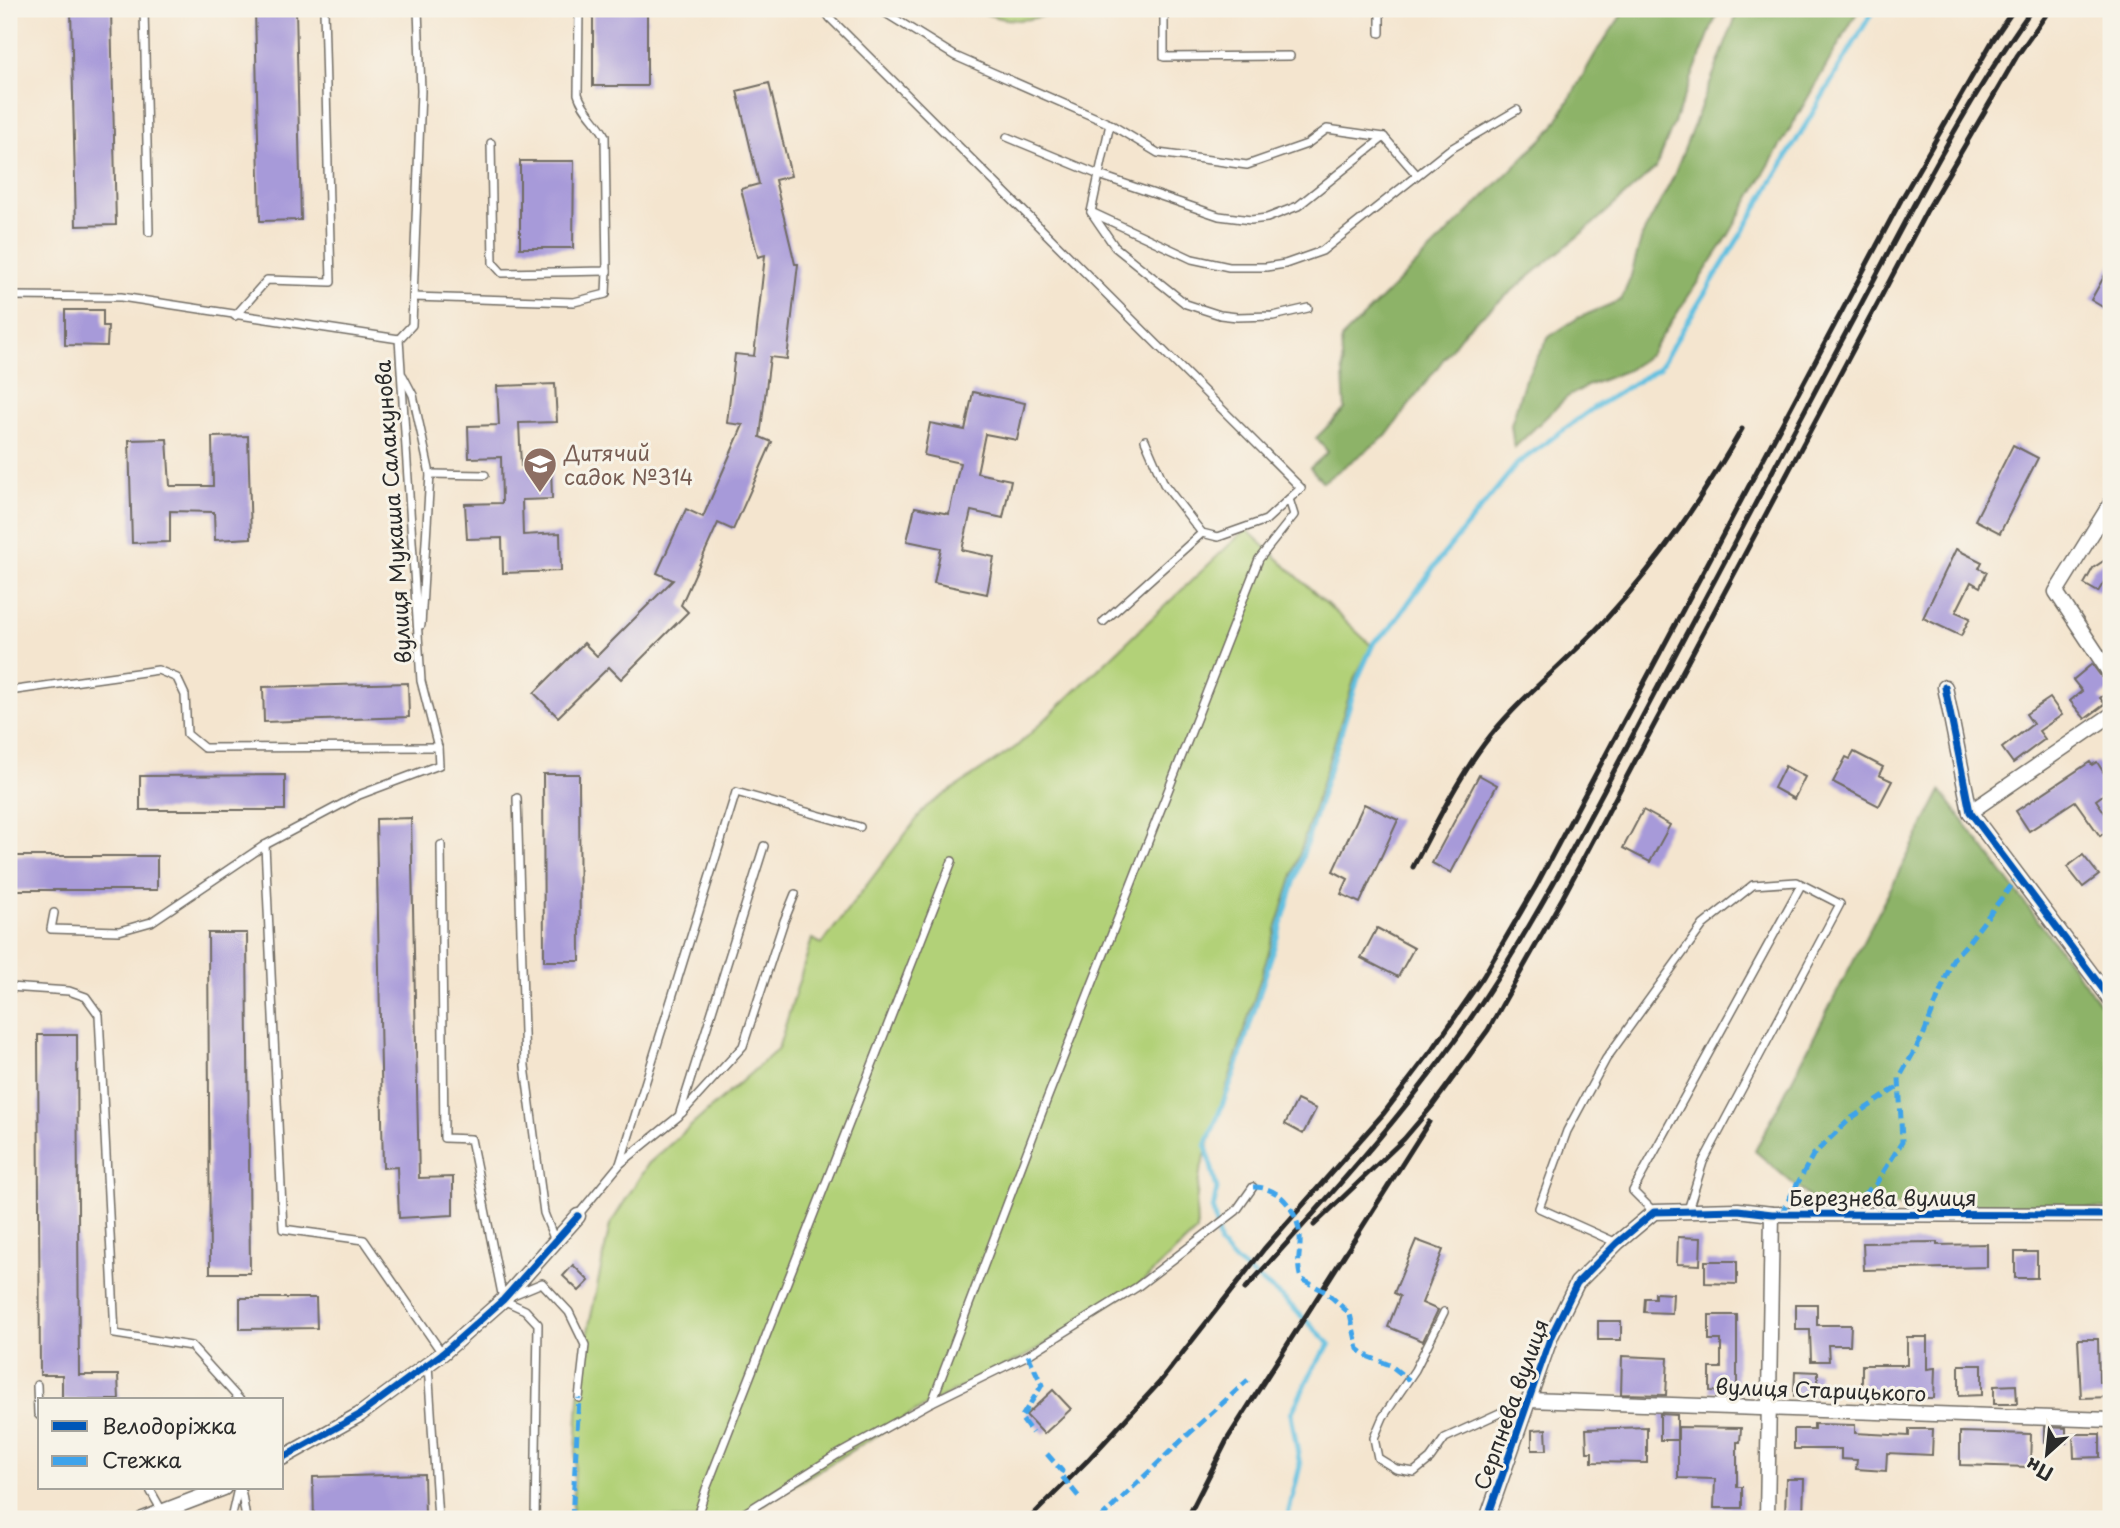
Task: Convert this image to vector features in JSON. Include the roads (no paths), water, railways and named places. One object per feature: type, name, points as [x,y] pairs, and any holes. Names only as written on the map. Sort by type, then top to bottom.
[{"type":"street","points":[[2111,503],[2056,592],[2111,675]]},
{"type":"street","points":[[1945,687],[1970,812],[2111,1000]]},
{"type":"street","points":[[1970,812],[2111,715]]},
{"type":"street","name":"Березнева вулиця","points":[[1654,1212],[1738,1210],[1772,1214],[2111,1215]]},
{"type":"street","name":"Серпнева вулиця","points":[[1487,1519],[1551,1336],[1577,1283],[1616,1243],[1654,1212]]},
{"type":"street","points":[[1767,1519],[1772,1214]]},
{"type":"street","points":[[284,1457],[359,1415],[443,1353],[503,1300],[578,1216]]},
{"type":"street","name":"вулиця Старицького","points":[[1528,1400],[2111,1420]]},
{"type":"street","points":[[143,1519],[218,1490]]},
{"type":"lane","points":[[144,9],[149,232]]},
{"type":"lane","points":[[235,316],[267,280],[331,282],[324,9]]},
{"type":"lane","name":"вулиця Мукаша Салакунова","points":[[265,845],[359,795],[439,765],[438,747],[421,681],[398,339],[412,324],[421,91],[418,9]]},
{"type":"lane","points":[[413,296],[574,302],[606,293],[605,136],[600,125],[582,106],[578,94],[579,9]]},
{"type":"lane","points":[[824,9],[1301,488],[1266,520],[1218,537],[1202,533],[1164,484],[1145,440]]},
{"type":"lane","points":[[879,9],[955,56],[1110,124],[1158,153],[1247,165],[1307,144],[1327,129],[1384,137],[1416,174]]},
{"type":"lane","points":[[1164,9],[1164,57],[1290,56]]},
{"type":"lane","points":[[1380,9],[1380,33]]},
{"type":"lane","points":[[1091,212],[1192,259],[1229,267],[1266,267],[1294,261],[1322,251],[1416,174],[1517,110]]},
{"type":"lane","points":[[1110,124],[1091,212],[1115,247],[1186,304],[1220,314],[1246,317],[1273,316],[1308,308]]},
{"type":"lane","points":[[1007,137],[1099,176],[1235,219],[1267,218],[1298,206],[1384,137]]},
{"type":"lane","points":[[491,143],[493,262],[502,273],[607,271]]},
{"type":"lane","points":[[9,296],[121,297],[398,339]]},
{"type":"lane","points":[[401,372],[413,395],[430,474],[420,659]]},
{"type":"lane","points":[[430,474],[485,475]]},
{"type":"lane","points":[[932,1402],[1047,1099],[1259,559],[1294,515],[1289,499]]},
{"type":"lane","points":[[1103,622],[1202,533]]},
{"type":"lane","points":[[9,691],[158,670],[177,678],[185,695],[187,734],[204,748],[438,747]]},
{"type":"lane","points":[[621,1164],[736,792],[860,827]]},
{"type":"lane","points":[[517,798],[525,1066],[544,1213],[555,1242]]},
{"type":"lane","points":[[54,913],[51,929],[119,931],[151,922],[265,845]]},
{"type":"lane","points":[[265,845],[283,1228],[364,1240],[443,1353]]},
{"type":"lane","points":[[441,845],[444,1138],[471,1139],[503,1300]]},
{"type":"lane","points":[[679,1116],[764,846]]},
{"type":"lane","points":[[696,1519],[710,1476],[952,861]]},
{"type":"lane","points":[[1616,1243],[1539,1208],[1567,1130],[1606,1059],[1703,925],[1753,885],[1797,883],[1840,904],[1703,1162],[1687,1211]]},
{"type":"lane","points":[[1654,1212],[1633,1191],[1801,885]]},
{"type":"lane","points":[[578,1216],[621,1164],[679,1116],[743,1046],[795,894]]},
{"type":"lane","points":[[9,987],[69,991],[86,997],[99,1014],[115,1334],[191,1346],[238,1398]]},
{"type":"lane","points":[[735,1519],[835,1456],[932,1402],[1028,1355],[1137,1287],[1236,1211],[1253,1187]]},
{"type":"lane","points":[[503,1300],[542,1283],[569,1312],[585,1345],[579,1398]]},
{"type":"lane","points":[[503,1300],[526,1310],[538,1324],[535,1519]]},
{"type":"lane","points":[[1444,1312],[1415,1370],[1378,1428],[1374,1438],[1378,1458],[1396,1469],[1414,1472],[1430,1459],[1445,1438],[1528,1400]]},
{"type":"lane","points":[[428,1364],[438,1519]]},
{"type":"lane","points":[[37,1385],[38,1414]]},
{"type":"lane","points":[[150,1490],[162,1512]]},
{"type":"lane","points":[[231,1519],[239,1490]]},
{"type":"lane","points":[[240,1490],[246,1519]]},
{"type":"waterway","points":[[1287,1519],[1300,1466],[1291,1414],[1314,1367],[1330,1344],[1282,1297],[1236,1262],[1220,1245],[1213,1210],[1217,1189],[1206,1146],[1234,1075],[1358,678],[1374,642],[1389,630],[1439,560],[1517,464],[1592,409],[1659,368],[1874,9]]},
{"type":"railway","points":[[1029,1519],[1159,1383],[1264,1249],[1384,1113],[1483,977],[1536,886],[1901,200],[1993,40],[2014,9]]},
{"type":"railway","points":[[1245,1289],[1379,1139],[1441,1060],[1498,977],[1581,833],[1940,156],[1984,81],[2032,9]]},
{"type":"railway","points":[[1314,1225],[1404,1139],[1433,1105],[1488,1030],[1563,897],[1926,212],[2017,56],[2050,9]]},
{"type":"railway","points":[[1413,867],[1479,750],[1504,720],[1627,596],[1696,504],[1742,429]]},
{"type":"railway","points":[[1187,1519],[1228,1438],[1429,1122]]},
{"type":"place","name":"Дитячий садок №314","points":[[540,494]]}]
